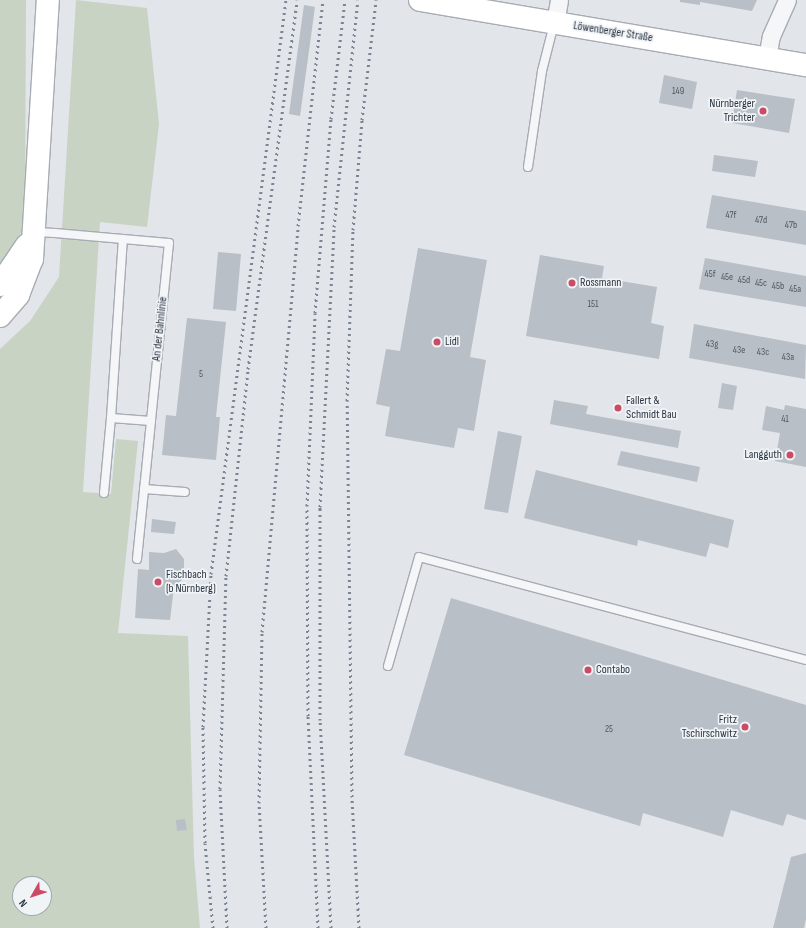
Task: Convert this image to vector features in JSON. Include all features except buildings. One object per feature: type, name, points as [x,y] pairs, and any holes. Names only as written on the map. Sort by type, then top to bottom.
[{"type":"street","points":[[0,316],[13,303],[22,286],[32,259],[48,0]]},
{"type":"street","name":"Löwenberger Straße","points":[[420,0],[806,65]]},
{"type":"street","points":[[555,23],[559,0]]},
{"type":"street","points":[[767,58],[771,36],[787,0]]},
{"type":"street","points":[[0,285],[34,232]]},
{"type":"lane","points":[[528,167],[542,71],[555,23]]},
{"type":"lane","name":"An der Bahnlinie","points":[[34,232],[169,243],[151,421]]},
{"type":"lane","points":[[104,493],[111,418],[123,239]]},
{"type":"lane","points":[[111,418],[151,421],[137,559]]},
{"type":"lane","points":[[144,489],[186,492]]},
{"type":"lane","points":[[388,666],[419,557],[806,660]]},
{"type":"green space","points":[[0,0],[26,0],[25,225],[0,272]]},
{"type":"green space","points":[[76,0],[147,8],[159,124],[147,227],[100,222],[83,492],[111,494],[116,439],[138,441],[118,633],[188,636],[194,858],[200,928],[0,928],[0,349],[30,321],[59,277]]},
{"type":"railway","points":[[213,928],[205,843],[203,727],[211,574],[286,0]]},
{"type":"railway","points":[[227,928],[220,789],[226,576],[248,369],[297,0]]},
{"type":"railway","points":[[266,928],[259,803],[262,632],[298,226],[323,0]]},
{"type":"railway","points":[[318,928],[308,716],[307,506],[315,313],[331,119],[345,0]]},
{"type":"railway","points":[[331,928],[320,720],[320,507],[334,227],[358,0]]},
{"type":"railway","points":[[359,928],[352,797],[347,401],[353,230],[362,120],[376,0]]},
{"type":"place","name":"Nürnberger Trichter","points":[[763,111]]},
{"type":"place","name":"Rossmann","points":[[572,283]]},
{"type":"place","name":"Lidl","points":[[437,342]]},
{"type":"place","name":"Fallert & Schmidt Bau","points":[[618,408]]},
{"type":"place","name":"Langguth","points":[[790,455]]},
{"type":"place","name":"Fischbach (b Nürnberg)","points":[[158,582]]},
{"type":"place","name":"Contabo","points":[[588,670]]},
{"type":"place","name":"Fritz Tschirschwitz","points":[[745,727]]}]
